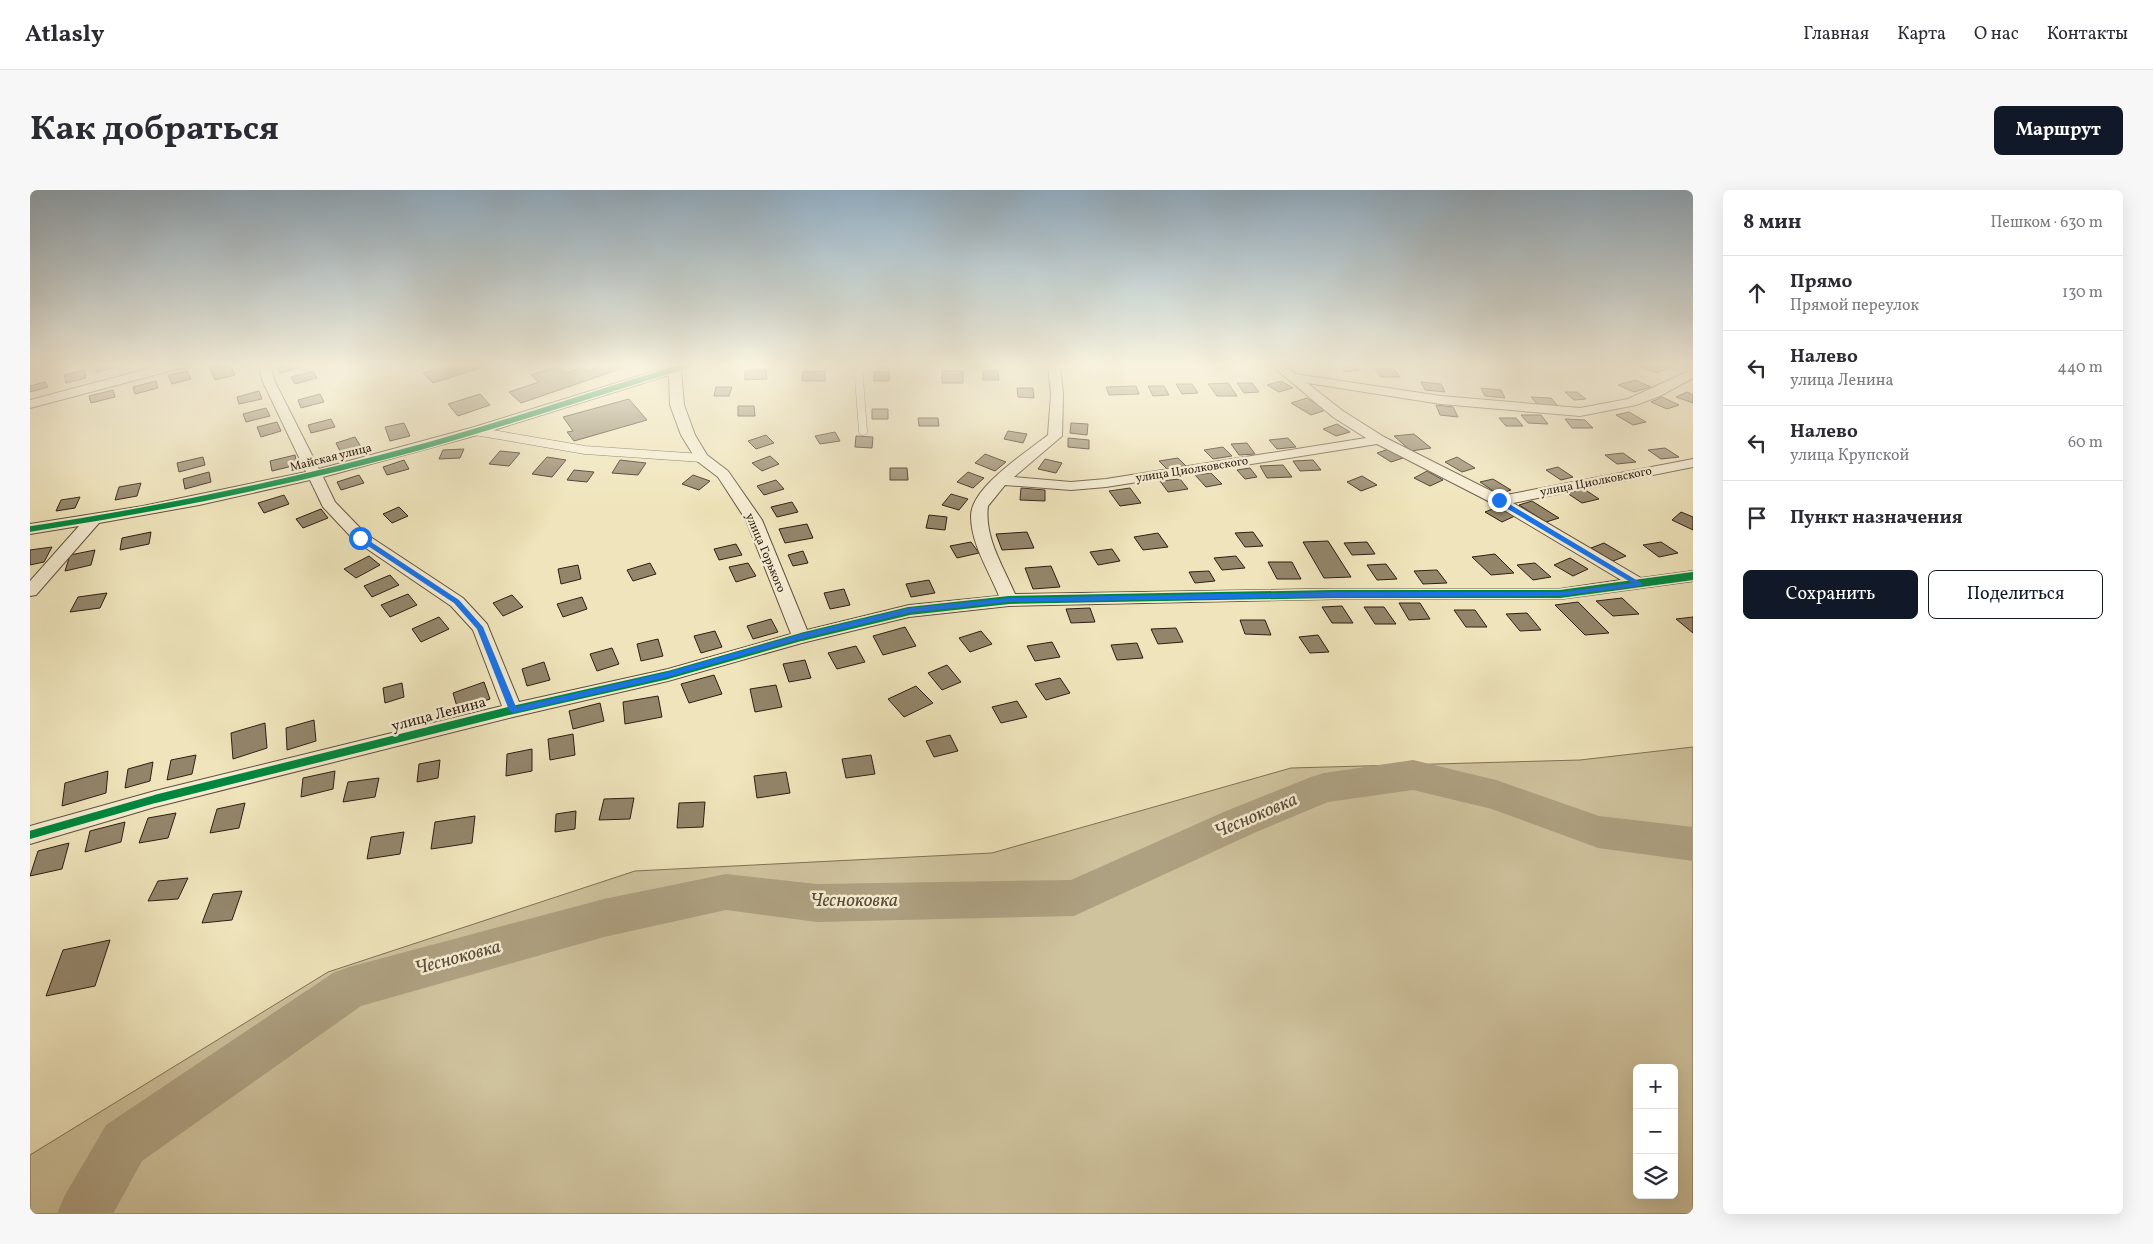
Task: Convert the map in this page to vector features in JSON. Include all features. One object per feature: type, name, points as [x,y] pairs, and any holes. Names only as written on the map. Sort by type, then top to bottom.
[{"type":"street","points":[[286,413],[328,504],[360,538],[457,602],[481,628],[513,710]]},
{"type":"street","name":"Майская улица","points":[[30,529],[92,520],[314,475],[534,413]]},
{"type":"street","name":"улица Горького","points":[[680,413],[688,435],[702,458],[724,474],[754,520],[801,637]]},
{"type":"street","points":[[1009,600],[980,529],[980,506],[990,491],[1055,436],[1056,413]]},
{"type":"street","points":[[1337,413],[1380,440],[1499,500],[1640,584]]},
{"type":"street","name":"улица Циолковского","points":[[1003,480],[1071,486],[1106,483],[1380,440]]},
{"type":"street","name":"улица Циолковского","points":[[1499,500],[1693,463]]},
{"type":"street","points":[[30,591],[92,520]]},
{"type":"street","name":"улица Ленина","points":[[30,836],[155,799],[513,710],[668,675],[801,637],[909,611],[1009,600],[1332,594],[1560,594],[1693,576]]},
{"type":"lane","points":[[862,413],[863,431]]},
{"type":"lane","points":[[475,431],[585,450],[702,458]]},
{"type":"shaded area","points":[[1693,747],[1693,1214],[30,1214],[30,1155],[328,972],[635,871],[992,853],[1291,768],[1580,760]]},
{"type":"building","points":[[268,413],[270,416],[246,422],[243,414]]},
{"type":"building","points":[[455,413],[467,413],[458,416]]},
{"type":"building","points":[[578,413],[641,413],[647,420],[574,441],[567,432],[573,431],[563,417]]},
{"type":"building","points":[[738,413],[755,413],[755,416],[738,416]]},
{"type":"building","points":[[872,413],[888,413],[888,419],[872,419]]},
{"type":"building","points":[[1439,413],[1456,413],[1458,417],[1440,415]]},
{"type":"building","points":[[1630,413],[1646,422],[1633,425],[1616,415]]},
{"type":"building","points":[[1521,415],[1541,415],[1548,424],[1528,423]]},
{"type":"building","points":[[918,418],[938,418],[939,426],[919,426]]},
{"type":"building","points":[[1499,418],[1516,418],[1523,426],[1506,426]]},
{"type":"building","points":[[331,419],[335,427],[311,433],[308,425]]},
{"type":"building","points":[[1565,419],[1585,420],[1593,428],[1572,428]]},
{"type":"building","points":[[277,422],[281,431],[261,437],[257,427]]},
{"type":"building","points":[[404,423],[410,436],[390,441],[385,427]]},
{"type":"building","points":[[1071,423],[1088,424],[1087,435],[1070,433]]},
{"type":"building","points":[[1337,424],[1350,432],[1336,436],[1323,429]]},
{"type":"building","points":[[1008,431],[1027,434],[1023,443],[1004,439]]},
{"type":"building","points":[[835,432],[840,441],[820,444],[815,436]]},
{"type":"building","points":[[1414,434],[1431,448],[1411,451],[1394,436]]},
{"type":"building","points":[[766,435],[774,443],[756,449],[748,441]]},
{"type":"building","points":[[856,436],[873,437],[872,448],[855,447]]},
{"type":"building","points":[[355,437],[361,447],[341,453],[336,443]]},
{"type":"building","points":[[1068,438],[1089,440],[1089,449],[1068,447]]},
{"type":"building","points":[[1288,438],[1296,447],[1277,449],[1269,440]]},
{"type":"building","points":[[1247,443],[1255,454],[1239,455],[1231,444]]},
{"type":"building","points":[[1223,447],[1232,456],[1213,459],[1204,450]]},
{"type":"building","points":[[1392,448],[1406,457],[1391,462],[1377,453]]},
{"type":"building","points":[[1665,448],[1679,457],[1661,459],[1648,450]]},
{"type":"building","points":[[464,449],[460,458],[439,459],[443,450]]},
{"type":"building","points":[[500,451],[520,453],[509,466],[489,464]]},
{"type":"building","points":[[1623,453],[1636,462],[1617,464],[1605,455]]},
{"type":"building","points":[[985,454],[1006,462],[995,471],[975,463]]},
{"type":"building","points":[[295,455],[297,465],[272,471],[270,461]]},
{"type":"building","points":[[770,456],[779,464],[762,471],[752,463]]},
{"type":"building","points":[[203,457],[205,465],[179,472],[177,463]]},
{"type":"building","points":[[547,457],[566,460],[552,477],[532,474]]},
{"type":"building","points":[[1457,457],[1475,468],[1462,472],[1445,462]]},
{"type":"building","points":[[1178,458],[1187,467],[1168,470],[1159,461]]},
{"type":"building","points":[[1045,459],[1062,463],[1056,473],[1038,469]]},
{"type":"building","points":[[404,460],[409,469],[387,475],[383,467]]},
{"type":"building","points":[[620,460],[646,463],[638,475],[612,473]]},
{"type":"building","points":[[1313,460],[1321,470],[1300,471],[1293,461]]},
{"type":"building","points":[[1283,465],[1292,477],[1267,478],[1260,466]]},
{"type":"building","points":[[1558,467],[1573,477],[1561,480],[1546,470]]},
{"type":"building","points":[[890,468],[907,468],[908,480],[890,480]]},
{"type":"building","points":[[1250,468],[1257,477],[1245,479],[1237,470]]},
{"type":"building","points":[[574,470],[594,472],[587,482],[567,480]]},
{"type":"building","points":[[1427,471],[1443,480],[1430,486],[1414,478]]},
{"type":"building","points":[[209,472],[211,482],[185,489],[183,479]]},
{"type":"building","points":[[968,472],[984,478],[973,488],[957,482]]},
{"type":"building","points":[[1211,473],[1222,484],[1206,487],[1195,475]]},
{"type":"building","points":[[359,475],[364,483],[341,490],[337,482]]},
{"type":"building","points":[[693,475],[710,481],[699,490],[682,484]]},
{"type":"building","points":[[1362,476],[1377,485],[1361,491],[1347,482]]},
{"type":"building","points":[[1180,479],[1188,489],[1168,492],[1160,481]]},
{"type":"building","points":[[1493,479],[1511,490],[1498,494],[1480,482]]},
{"type":"building","points":[[776,480],[784,489],[764,495],[757,486]]},
{"type":"building","points":[[141,483],[137,496],[115,500],[119,487]]},
{"type":"building","points":[[1021,488],[1045,490],[1045,501],[1020,500]]},
{"type":"building","points":[[1130,488],[1141,503],[1120,506],[1109,491]]},
{"type":"building","points":[[1584,489],[1599,499],[1582,503],[1567,493]]},
{"type":"building","points":[[951,494],[968,499],[959,510],[942,505]]},
{"type":"building","points":[[284,495],[289,504],[264,513],[258,503]]},
{"type":"building","points":[[80,497],[75,508],[56,511],[61,500]]},
{"type":"building","points":[[1532,501],[1559,518],[1546,522],[1519,505]]},
{"type":"building","points":[[792,502],[798,512],[777,517],[771,507]]},
{"type":"building","points":[[1500,506],[1517,515],[1502,522],[1485,512]]},
{"type":"building","points":[[399,507],[408,516],[392,523],[383,514]]},
{"type":"building","points":[[321,509],[328,518],[303,528],[296,519]]},
{"type":"building","points":[[1681,512],[1693,517],[1693,530],[1672,520]]},
{"type":"building","points":[[929,515],[947,517],[945,530],[926,528]]},
{"type":"building","points":[[807,524],[813,538],[785,543],[779,529]]},
{"type":"building","points":[[151,532],[149,544],[120,550],[122,538]]},
{"type":"building","points":[[1027,532],[1034,548],[1002,550],[996,534]]},
{"type":"building","points":[[1253,532],[1263,546],[1245,547],[1235,533]]},
{"type":"building","points":[[1158,533],[1168,547],[1143,550],[1134,537]]},
{"type":"building","points":[[1328,541],[1351,577],[1324,578],[1303,542]]},
{"type":"building","points":[[971,542],[979,553],[957,558],[950,546]]},
{"type":"building","points":[[1367,542],[1375,554],[1352,555],[1344,543]]},
{"type":"building","points":[[1661,542],[1678,553],[1659,557],[1643,545]]},
{"type":"building","points":[[1604,543],[1626,556],[1613,561],[1591,548]]},
{"type":"building","points":[[736,544],[742,555],[719,560],[714,549]]},
{"type":"building","points":[[52,547],[44,562],[30,565],[30,550]]},
{"type":"building","points":[[1112,549],[1120,561],[1098,565],[1090,552]]},
{"type":"building","points":[[95,550],[91,565],[65,571],[70,555]]},
{"type":"building","points":[[803,551],[808,563],[793,566],[788,555]]},
{"type":"building","points":[[1495,554],[1514,573],[1491,575],[1472,557]]},
{"type":"building","points":[[369,556],[380,565],[356,578],[344,569]]},
{"type":"building","points":[[1236,556],[1245,568],[1222,570],[1214,558]]},
{"type":"building","points":[[1570,558],[1588,569],[1573,576],[1554,565]]},
{"type":"building","points":[[1268,562],[1292,562],[1301,579],[1277,579]]},
{"type":"building","points":[[650,563],[656,574],[633,581],[627,570]]},
{"type":"building","points":[[748,563],[756,576],[736,582],[729,567]]},
{"type":"building","points":[[1535,563],[1551,577],[1533,580],[1517,565]]},
{"type":"building","points":[[1386,564],[1397,579],[1377,580],[1367,565]]},
{"type":"building","points":[[578,565],[581,579],[561,584],[558,569]]},
{"type":"building","points":[[1051,566],[1060,587],[1033,589],[1025,568]]},
{"type":"building","points":[[1437,570],[1447,583],[1423,584],[1414,571]]},
{"type":"building","points":[[1209,571],[1215,581],[1195,583],[1189,572]]},
{"type":"building","points":[[390,575],[399,585],[372,597],[364,586]]},
{"type":"building","points":[[929,580],[935,593],[911,597],[906,584]]},
{"type":"building","points":[[844,589],[850,605],[830,609],[824,593]]},
{"type":"building","points":[[107,593],[100,608],[70,612],[78,597]]},
{"type":"building","points":[[408,594],[417,605],[390,617],[381,605]]},
{"type":"building","points":[[512,595],[523,607],[503,616],[493,603]]},
{"type":"building","points":[[582,597],[587,609],[563,617],[557,604]]},
{"type":"building","points":[[1622,598],[1639,614],[1613,616],[1596,601]]},
{"type":"building","points":[[1578,602],[1609,633],[1585,635],[1555,605]]},
{"type":"building","points":[[1399,603],[1420,603],[1430,619],[1409,620]]},
{"type":"building","points":[[1342,606],[1353,623],[1332,623],[1322,607]]},
{"type":"building","points":[[1364,607],[1384,607],[1396,624],[1375,624]]},
{"type":"building","points":[[1090,608],[1095,622],[1071,623],[1066,609]]},
{"type":"building","points":[[1454,610],[1475,610],[1487,627],[1466,627]]},
{"type":"building","points":[[1527,613],[1541,630],[1520,631],[1506,614]]},
{"type":"building","points":[[439,617],[449,629],[421,642],[412,629]]},
{"type":"building","points":[[1693,617],[1693,633],[1676,619]]},
{"type":"building","points":[[771,619],[778,632],[753,639],[747,626]]},
{"type":"building","points":[[1240,620],[1265,620],[1271,635],[1245,634]]},
{"type":"building","points":[[905,627],[916,646],[883,655],[873,636]]},
{"type":"building","points":[[1176,628],[1183,642],[1158,644],[1151,629]]},
{"type":"building","points":[[715,631],[722,647],[701,653],[694,636]]},
{"type":"building","points":[[981,631],[992,644],[970,652],[959,638]]},
{"type":"building","points":[[1318,635],[1329,652],[1310,653],[1299,637]]},
{"type":"building","points":[[658,639],[663,656],[641,661],[637,644]]},
{"type":"building","points":[[1052,642],[1060,657],[1035,661],[1027,646]]},
{"type":"building","points":[[1137,643],[1143,658],[1117,660],[1111,645]]},
{"type":"building","points":[[856,646],[865,662],[837,669],[828,653]]},
{"type":"building","points":[[612,648],[619,664],[597,671],[590,654]]},
{"type":"building","points":[[805,660],[811,678],[789,682],[783,664]]},
{"type":"building","points":[[544,662],[550,680],[527,686],[522,669]]},
{"type":"building","points":[[947,665],[961,682],[942,690],[928,673]]},
{"type":"building","points":[[714,675],[722,694],[689,703],[681,684]]},
{"type":"building","points":[[1060,678],[1070,693],[1046,700],[1035,684]]},
{"type":"building","points":[[484,682],[490,699],[458,710],[453,693]]},
{"type":"building","points":[[402,683],[404,697],[385,703],[383,688]]},
{"type":"building","points":[[776,685],[782,707],[755,712],[750,689]]},
{"type":"building","points":[[916,686],[933,703],[904,717],[888,699]]},
{"type":"building","points":[[658,696],[662,717],[625,724],[623,702]]},
{"type":"building","points":[[1017,701],[1027,717],[1001,723],[992,707]]},
{"type":"building","points":[[600,703],[604,721],[573,729],[569,711]]},
{"type":"building","points":[[314,720],[316,741],[287,750],[286,728]]},
{"type":"building","points":[[265,723],[267,748],[233,759],[231,733]]},
{"type":"building","points":[[573,734],[575,755],[550,760],[548,739]]},
{"type":"building","points":[[950,735],[958,751],[934,757],[926,741]]},
{"type":"building","points":[[532,749],[532,771],[506,776],[507,754]]},
{"type":"building","points":[[196,755],[192,774],[167,780],[171,760]]},
{"type":"building","points":[[871,755],[875,774],[846,778],[842,759]]},
{"type":"building","points":[[440,760],[438,778],[417,782],[419,764]]},
{"type":"building","points":[[153,762],[150,781],[125,788],[128,769]]},
{"type":"building","points":[[108,771],[106,793],[62,806],[65,783]]},
{"type":"building","points":[[335,771],[333,789],[301,797],[303,778]]},
{"type":"building","points":[[786,772],[790,793],[757,798],[754,776]]},
{"type":"building","points":[[379,778],[375,797],[343,802],[348,782]]},
{"type":"building","points":[[634,798],[630,819],[599,820],[604,799]]},
{"type":"building","points":[[705,802],[703,827],[677,828],[679,803]]},
{"type":"building","points":[[245,803],[239,828],[210,833],[217,809]]},
{"type":"building","points":[[576,811],[575,829],[555,832],[556,814]]},
{"type":"building","points":[[176,813],[168,838],[139,843],[148,818]]},
{"type":"building","points":[[475,816],[472,843],[431,849],[435,822]]},
{"type":"building","points":[[125,822],[121,842],[85,852],[90,831]]},
{"type":"building","points":[[404,832],[400,854],[367,859],[371,837]]},
{"type":"building","points":[[69,843],[62,869],[30,876],[38,851]]},
{"type":"building","points":[[188,878],[178,899],[148,901],[158,881]]},
{"type":"building","points":[[242,891],[232,920],[202,923],[213,894]]},
{"type":"building","points":[[110,940],[95,986],[46,996],[63,950]]},
{"type":"waterway","name":"Чесноковка","points":[[84,1214],[124,1143],[349,988],[604,918],[726,892],[817,903],[1074,898],[1240,822],[1324,788],[1413,775],[1496,795],[1598,832],[1693,844]]},
{"type":"cycle path","points":[[30,529],[143,511],[255,488],[366,462],[535,413]]},
{"type":"cycle path","points":[[30,835],[155,799],[513,710],[668,675],[801,637],[909,611],[1009,600],[1332,594],[1560,594],[1693,576]]},
{"type":"route","points":[[360,538],[457,602],[481,628],[513,710],[668,675],[801,637],[909,611],[1009,600],[1332,594],[1560,594],[1640,584],[1499,500]]}]
